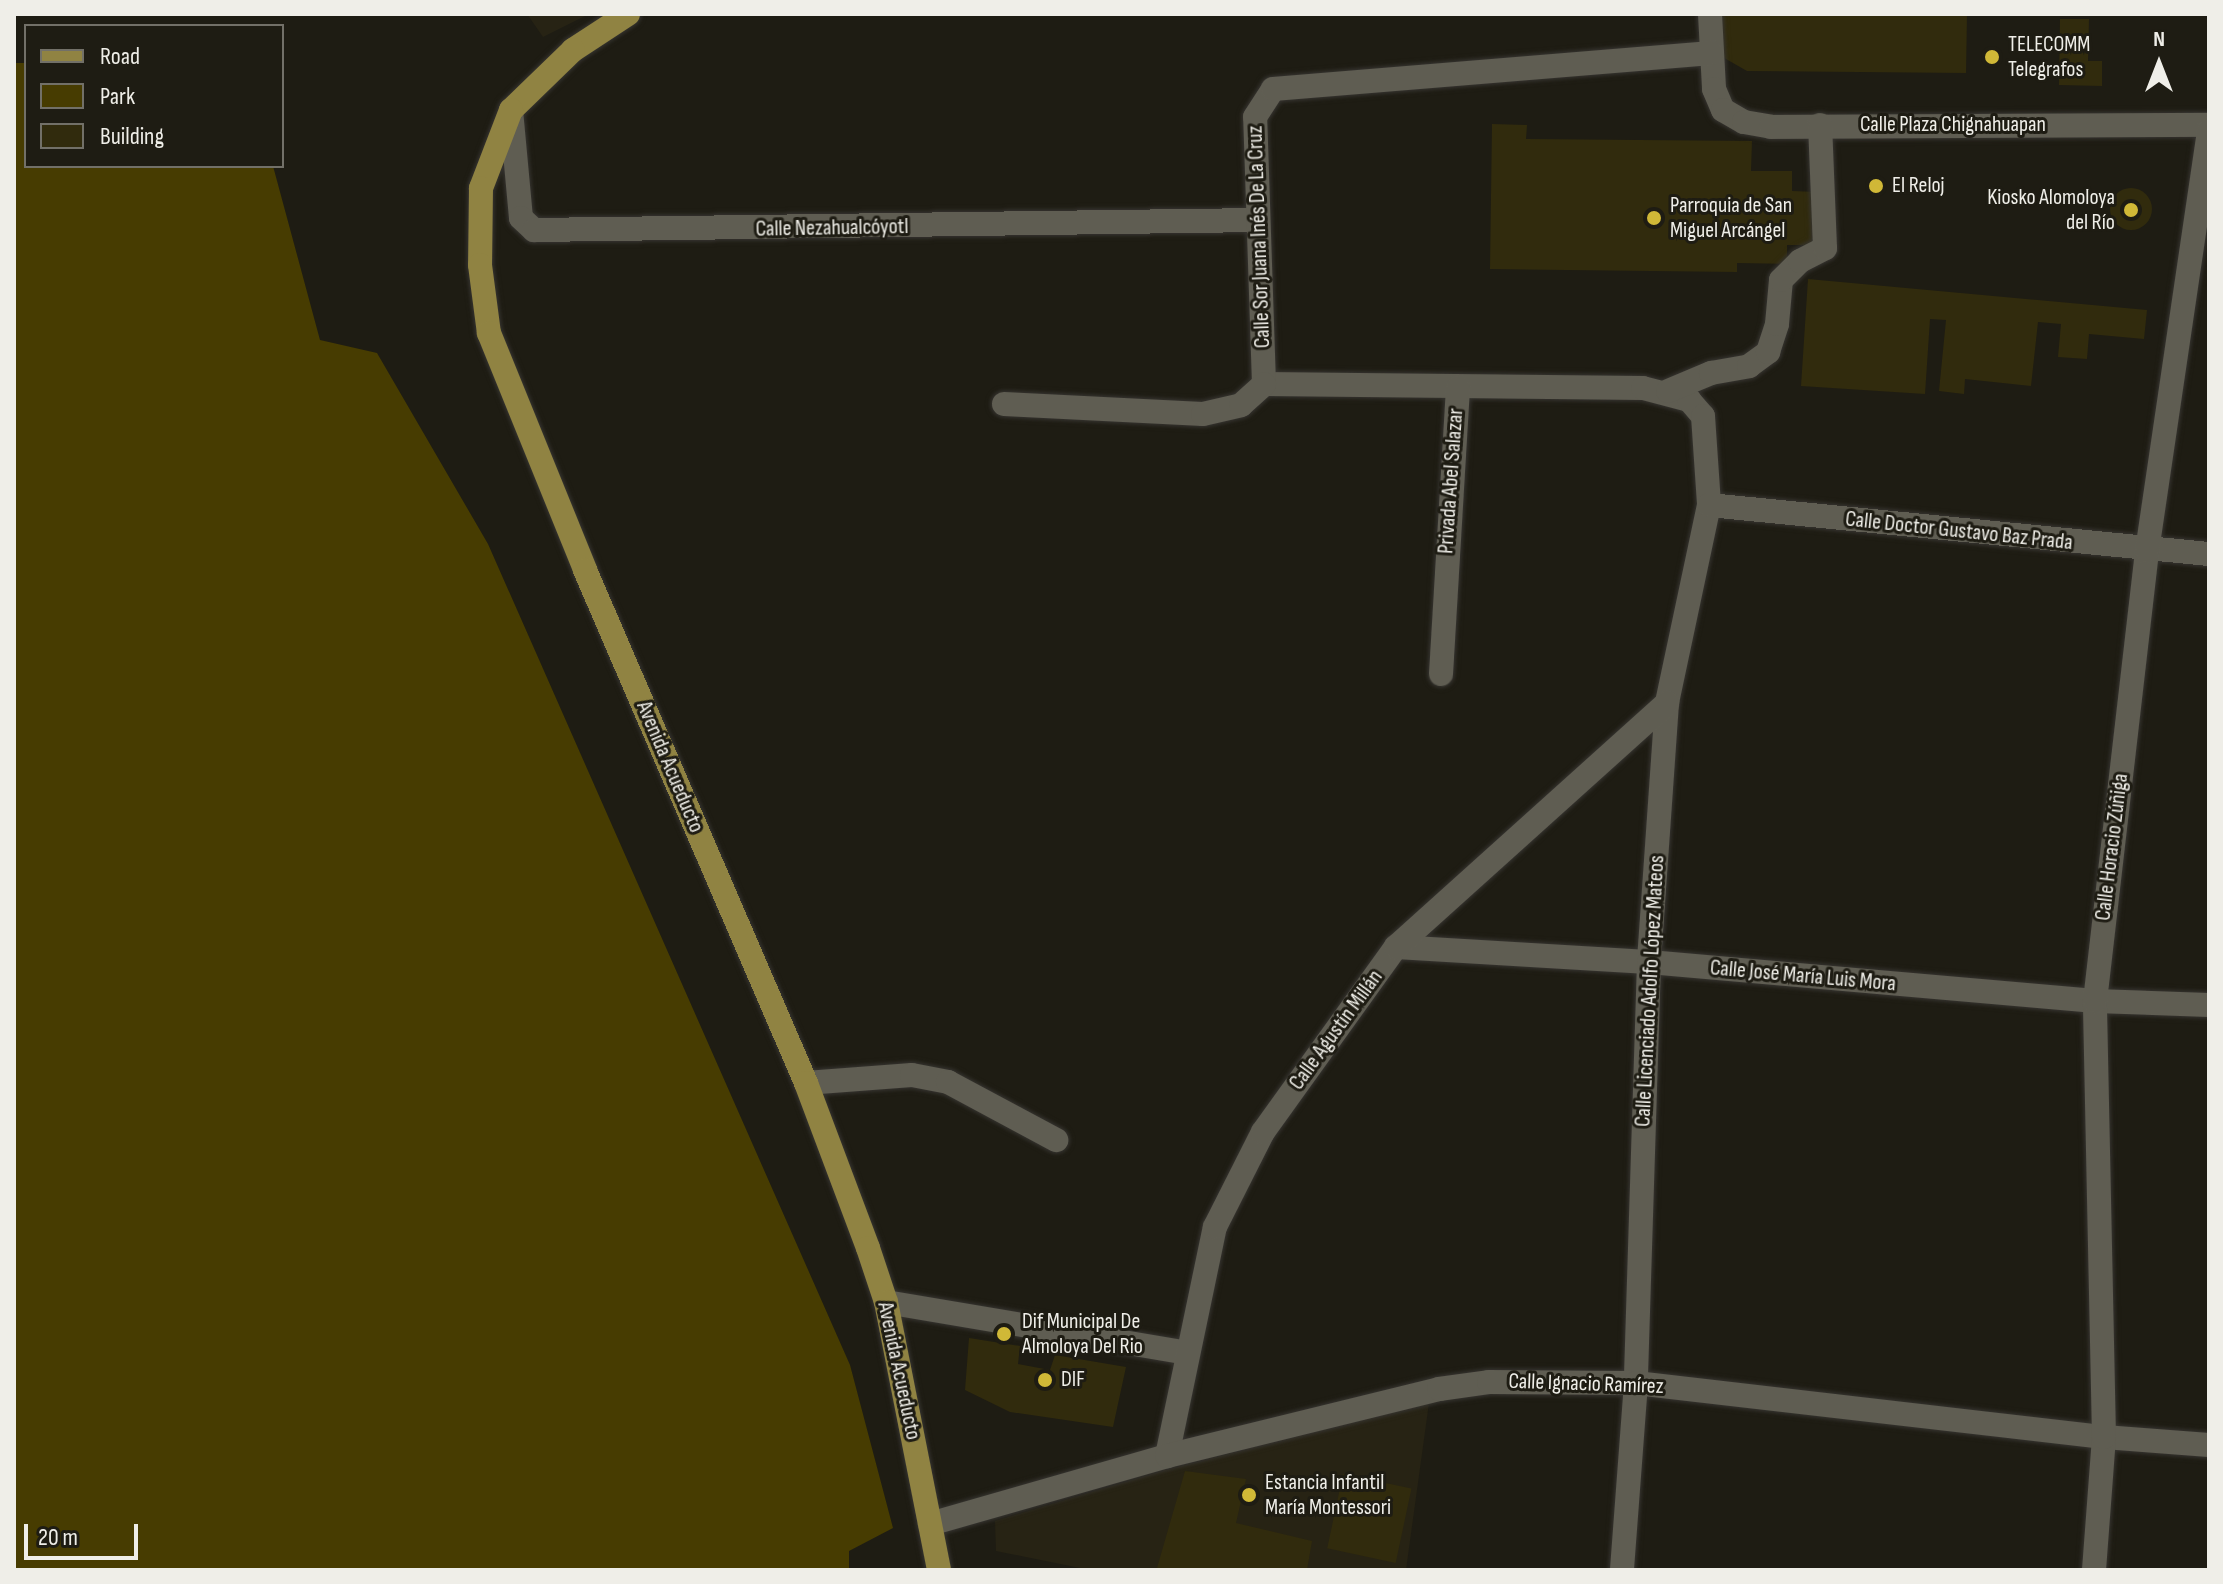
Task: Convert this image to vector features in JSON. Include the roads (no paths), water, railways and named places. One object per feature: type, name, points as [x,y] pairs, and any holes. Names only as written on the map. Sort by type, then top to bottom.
[{"type":"main road","name":"Avenida Acueducto","points":[[628,14],[573,50],[511,110],[481,188],[480,265],[489,333],[585,570],[806,1083],[886,1302],[939,1570]]},
{"type":"street","points":[[1710,14],[1712,53]]},
{"type":"street","name":"Calle Plaza Chignahuapan","points":[[1712,53],[1714,89],[1723,110],[1744,122],[2209,128]]},
{"type":"street","name":"Calle Sor Juana Inés De La Cruz","points":[[1264,384],[1255,117],[1273,89],[1712,53]]},
{"type":"street","name":"Calle Nezahualcóyotl","points":[[511,110],[521,218],[534,230],[1257,220]]},
{"type":"street","points":[[1004,404],[1203,414],[1241,405],[1264,384],[1668,391],[1711,373],[1749,366],[1768,352],[1777,324],[1781,280],[1800,261],[1825,248],[1820,125]]},
{"type":"street","name":"Calle Horacio Zúñiga","points":[[2094,1570],[2104,1437],[2095,1001],[2147,551],[2209,128]]},
{"type":"street","name":"Privada Abel Salazar","points":[[1441,674],[1444,575],[1458,388]]},
{"type":"street","name":"Calle Licenciado Adolfo López Mateos","points":[[1622,1570],[1636,1383],[1649,962],[1667,703],[1709,505],[1703,416],[1689,400],[1668,391]]},
{"type":"street","name":"Calle Doctor Gustavo Baz Prada","points":[[1709,505],[2147,551],[2209,554]]},
{"type":"street","name":"Calle Agustín Millán","points":[[1167,1456],[1186,1353],[1215,1227],[1237,1177],[1263,1132],[1396,947],[1667,703]]},
{"type":"street","name":"Calle José María Luis Mora","points":[[1396,947],[1649,962],[2095,1001],[2209,1005]]},
{"type":"street","points":[[806,1083],[912,1075],[948,1082],[1056,1140]]},
{"type":"street","points":[[886,1302],[1186,1353]]},
{"type":"street","name":"Calle Ignacio Ramírez","points":[[930,1524],[1167,1456],[1439,1389],[1542,1379],[1636,1383],[2104,1437],[2209,1445]]},
{"type":"place","name":"TELECOMM Telegrafos","points":[[1992,57]]},
{"type":"place","name":"El Reloj","points":[[1876,186]]},
{"type":"place","name":"Kiosko Alomoloya del Río","points":[[2131,210]]},
{"type":"place","name":"Parroquia de San Miguel Arcángel","points":[[1654,218]]},
{"type":"place","name":"Dif Municipal De Almoloya Del Rio","points":[[1004,1334]]},
{"type":"place","name":"DIF","points":[[1045,1380]]},
{"type":"place","name":"Estancia Infantil María Montessori","points":[[1249,1495]]}]
